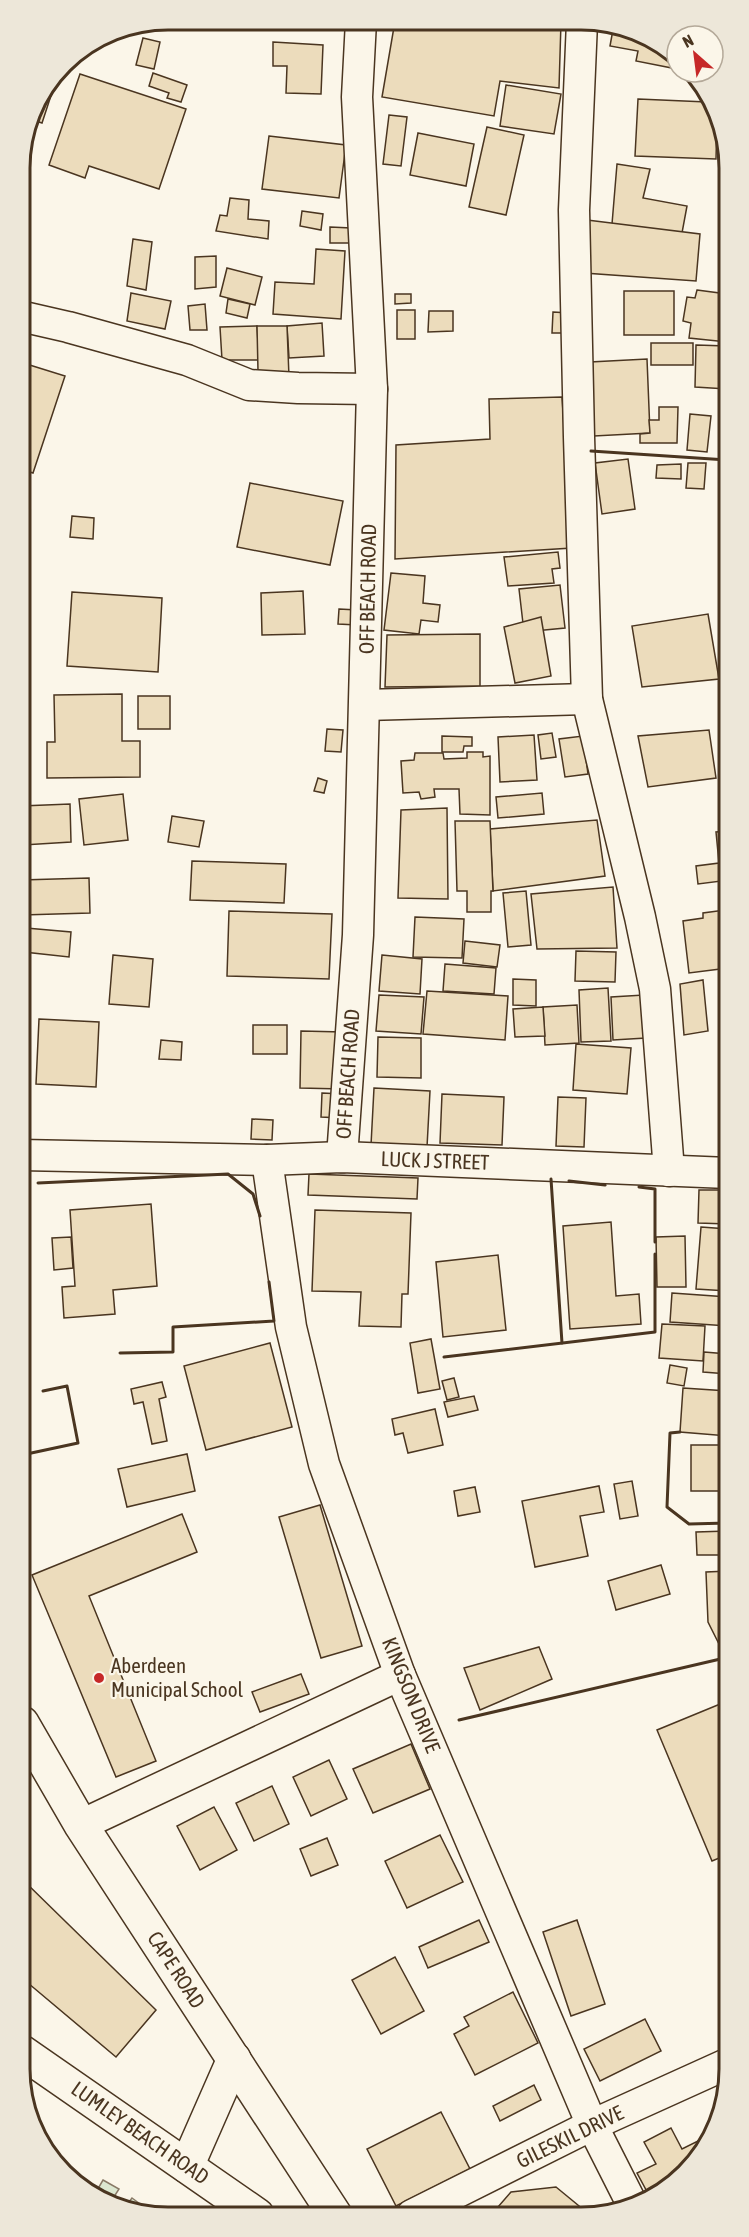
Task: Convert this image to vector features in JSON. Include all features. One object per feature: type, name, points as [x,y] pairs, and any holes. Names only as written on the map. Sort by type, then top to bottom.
[{"type":"street","name":"OFF BEACH ROAD","points":[[342,1157],[358,935],[372,389],[357,97],[361,30]]},
{"type":"street","points":[[582,30],[574,210],[587,699],[640,916],[655,989],[669,1171]]},
{"type":"street","points":[[30,318],[187,360],[249,385],[372,389]]},
{"type":"street","points":[[365,705],[587,699]]},
{"type":"street","name":"LUCK J STREET","points":[[30,1155],[267,1160],[342,1157],[719,1173]]},
{"type":"street","name":"KINGSON DRIVE","points":[[267,1160],[291,1327],[324,1464],[400,1675],[592,2125],[629,2199]]},
{"type":"street","points":[[81,1825],[400,1675]]},
{"type":"street","name":"CAPE ROAD","points":[[30,1737],[81,1825],[330,2207]]},
{"type":"street","name":"LUMLEY BEACH ROAD","points":[[30,2058],[246,2207]]},
{"type":"street","points":[[187,2166],[234,2059]]},
{"type":"street","name":"GILESKIL DRIVE","points":[[428,2207],[592,2125],[719,2068]]},
{"type":"green space","points":[[103,2180],[119,2189],[114,2197],[98,2188]]},
{"type":"building","points":[[393,30],[561,30],[559,88],[500,81],[494,116],[382,97]]},
{"type":"building","points":[[612,34],[642,44],[658,53],[665,58],[665,67],[636,61],[638,51],[610,46]]},
{"type":"building","points":[[143,38],[160,42],[154,69],[136,65]]},
{"type":"building","points":[[273,42],[323,45],[321,94],[286,93],[287,66],[273,66]]},
{"type":"building","points":[[153,73],[187,85],[181,102],[167,98],[169,93],[149,86]]},
{"type":"building","points":[[80,74],[186,109],[159,189],[89,166],[85,178],[49,165]]},
{"type":"building","points":[[506,85],[561,94],[554,134],[500,126]]},
{"type":"building","points":[[52,93],[42,123],[38,122],[40,115]]},
{"type":"building","points":[[638,99],[702,102],[712,124],[716,143],[716,159],[635,156]]},
{"type":"building","points":[[389,115],[407,117],[401,166],[383,164]]},
{"type":"building","points":[[487,127],[524,135],[506,215],[469,207]]},
{"type":"building","points":[[418,133],[474,144],[466,186],[410,175]]},
{"type":"building","points":[[269,136],[346,145],[339,198],[262,189]]},
{"type":"building","points":[[617,164],[650,169],[643,198],[687,206],[682,233],[612,224]]},
{"type":"building","points":[[230,198],[249,200],[248,219],[269,221],[268,239],[216,231],[220,215],[227,216]]},
{"type":"building","points":[[302,211],[323,214],[321,230],[300,226]]},
{"type":"building","points":[[587,220],[700,234],[696,281],[584,273]]},
{"type":"building","points":[[330,227],[351,228],[351,243],[330,243]]},
{"type":"building","points":[[133,239],[152,242],[146,290],[127,286]]},
{"type":"building","points":[[316,249],[345,251],[341,319],[273,314],[275,282],[314,284]]},
{"type":"building","points":[[216,256],[216,287],[195,289],[195,257]]},
{"type":"building","points":[[227,268],[262,277],[255,305],[220,296]]},
{"type":"building","points":[[697,290],[719,293],[719,341],[689,338],[691,323],[683,321],[687,297],[695,298]]},
{"type":"building","points":[[624,291],[674,291],[674,335],[624,335]]},
{"type":"building","points":[[131,293],[171,301],[165,329],[127,321]]},
{"type":"building","points":[[395,294],[411,294],[411,303],[395,304]]},
{"type":"building","points":[[228,299],[250,304],[247,318],[226,313]]},
{"type":"building","points":[[205,304],[207,330],[190,330],[188,306]]},
{"type":"building","points":[[397,310],[415,310],[415,339],[397,339]]},
{"type":"building","points":[[429,311],[453,311],[453,331],[428,332]]},
{"type":"building","points":[[553,312],[569,313],[568,333],[552,333]]},
{"type":"building","points":[[322,323],[324,356],[289,358],[287,326]]},
{"type":"building","points":[[257,326],[259,360],[222,360],[220,327]]},
{"type":"building","points":[[257,326],[287,326],[289,377],[258,371]]},
{"type":"building","points":[[651,343],[693,343],[693,365],[651,365]]},
{"type":"building","points":[[696,345],[719,346],[719,388],[695,387]]},
{"type":"building","points":[[647,359],[650,433],[594,436],[590,362]]},
{"type":"building","points":[[30,365],[65,376],[33,473],[30,472]]},
{"type":"building","points":[[562,397],[572,548],[395,559],[396,445],[490,439],[489,399]]},
{"type":"building","points":[[659,407],[678,407],[677,443],[640,443],[640,434],[650,433],[649,420],[659,420]]},
{"type":"building","points":[[690,414],[711,416],[707,452],[687,450]]},
{"type":"building","points":[[628,459],[635,509],[602,514],[595,463]]},
{"type":"building","points":[[688,463],[706,463],[704,489],[686,488]]},
{"type":"building","points":[[681,464],[681,479],[656,478],[657,465]]},
{"type":"building","points":[[250,483],[343,501],[330,565],[237,547]]},
{"type":"building","points":[[72,516],[94,518],[93,539],[70,537]]},
{"type":"building","points":[[558,552],[560,568],[552,569],[554,583],[508,586],[504,557]]},
{"type":"building","points":[[391,573],[425,576],[423,603],[440,605],[438,622],[421,620],[419,634],[384,630]]},
{"type":"building","points":[[560,585],[565,628],[524,632],[519,589]]},
{"type":"building","points":[[303,591],[305,634],[262,635],[261,593]]},
{"type":"building","points":[[72,592],[162,598],[158,672],[67,666]]},
{"type":"building","points":[[339,609],[357,610],[357,625],[338,624]]},
{"type":"building","points":[[708,614],[719,679],[642,687],[632,626]]},
{"type":"building","points":[[541,617],[551,676],[515,683],[504,627]]},
{"type":"building","points":[[480,634],[480,686],[385,687],[387,635]]},
{"type":"building","points":[[122,694],[122,741],[140,741],[140,777],[47,778],[47,742],[55,742],[54,695]]},
{"type":"building","points":[[138,696],[170,696],[170,729],[138,729]]},
{"type":"building","points":[[327,729],[343,730],[341,752],[325,751]]},
{"type":"building","points":[[709,730],[716,778],[648,787],[638,736]]},
{"type":"building","points":[[552,733],[556,757],[541,759],[538,735]]},
{"type":"building","points":[[534,735],[537,780],[500,782],[498,737]]},
{"type":"building","points":[[442,736],[472,737],[472,746],[464,746],[463,752],[442,752]]},
{"type":"building","points":[[583,736],[588,774],[565,777],[559,739]]},
{"type":"building","points":[[467,752],[483,752],[483,757],[490,756],[490,815],[460,814],[459,789],[434,789],[435,797],[421,799],[419,792],[403,793],[401,761],[414,760],[415,753],[443,753],[444,759],[467,758]]},
{"type":"building","points":[[318,778],[327,781],[324,793],[314,791]]},
{"type":"building","points":[[542,793],[544,814],[498,818],[496,797]]},
{"type":"building","points":[[123,794],[128,840],[84,845],[79,799]]},
{"type":"building","points":[[70,804],[71,842],[30,845],[30,806]]},
{"type":"building","points":[[447,808],[448,899],[398,898],[401,810]]},
{"type":"building","points":[[172,816],[204,821],[199,847],[168,842]]},
{"type":"building","points":[[597,820],[605,876],[493,891],[490,829]]},
{"type":"building","points":[[455,821],[490,821],[493,891],[491,891],[491,912],[467,912],[467,891],[457,891]]},
{"type":"building","points":[[716,832],[719,832],[719,863]]},
{"type":"building","points":[[192,861],[286,864],[284,903],[190,900]]},
{"type":"building","points":[[719,863],[719,881],[698,884],[696,866]]},
{"type":"building","points":[[89,878],[90,913],[30,915],[30,880]]},
{"type":"building","points":[[613,887],[617,948],[537,949],[531,894]]},
{"type":"building","points":[[526,891],[531,945],[508,947],[503,893]]},
{"type":"building","points":[[229,911],[332,914],[329,979],[227,976]]},
{"type":"building","points":[[719,911],[719,969],[689,973],[683,921],[703,918],[703,913]]},
{"type":"building","points":[[415,917],[464,919],[462,958],[413,957]]},
{"type":"building","points":[[30,928],[71,932],[69,957],[30,953]]},
{"type":"building","points":[[465,941],[500,945],[497,967],[463,963]]},
{"type":"building","points":[[576,951],[616,952],[615,982],[575,981]]},
{"type":"building","points":[[113,955],[153,959],[149,1007],[109,1004]]},
{"type":"building","points":[[382,955],[422,959],[420,994],[379,991]]},
{"type":"building","points":[[445,964],[496,968],[494,994],[443,991]]},
{"type":"building","points":[[513,979],[536,980],[536,1006],[513,1005]]},
{"type":"building","points":[[703,980],[708,1031],[684,1035],[680,984]]},
{"type":"building","points":[[608,988],[611,1041],[581,1042],[579,990]]},
{"type":"building","points":[[427,991],[508,996],[505,1040],[423,1034]]},
{"type":"building","points":[[379,995],[424,997],[421,1034],[376,1031]]},
{"type":"building","points":[[644,995],[646,1038],[613,1040],[611,997]]},
{"type":"building","points":[[577,1005],[579,1043],[545,1045],[543,1007]]},
{"type":"building","points":[[543,1007],[545,1036],[515,1037],[513,1009]]},
{"type":"building","points":[[39,1019],[99,1022],[96,1087],[36,1084]]},
{"type":"building","points":[[253,1025],[287,1025],[287,1054],[253,1054]]},
{"type":"building","points":[[301,1031],[343,1032],[342,1089],[300,1088]]},
{"type":"building","points":[[378,1037],[421,1038],[421,1078],[377,1077]]},
{"type":"building","points":[[161,1040],[182,1042],[181,1060],[159,1059]]},
{"type":"building","points":[[576,1044],[631,1048],[627,1094],[573,1090]]},
{"type":"building","points":[[374,1088],[430,1091],[427,1147],[371,1145]]},
{"type":"building","points":[[322,1093],[342,1094],[340,1118],[321,1117]]},
{"type":"building","points":[[442,1094],[504,1097],[502,1145],[440,1143]]},
{"type":"building","points":[[558,1097],[586,1098],[584,1147],[556,1146]]},
{"type":"building","points":[[252,1119],[273,1120],[272,1140],[251,1139]]},
{"type":"building","points":[[309,1174],[418,1178],[417,1199],[308,1195]]},
{"type":"building","points":[[699,1190],[719,1190],[719,1224],[698,1223]]},
{"type":"building","points":[[151,1204],[157,1286],[113,1290],[115,1314],[64,1318],[62,1287],[75,1286],[70,1210]]},
{"type":"building","points":[[315,1210],[411,1213],[408,1294],[402,1294],[401,1327],[359,1326],[361,1292],[312,1291]]},
{"type":"building","points":[[611,1222],[616,1296],[639,1294],[641,1324],[570,1329],[563,1226]]},
{"type":"building","points":[[701,1227],[719,1228],[719,1290],[696,1289]]},
{"type":"building","points":[[685,1236],[686,1287],[657,1287],[656,1237]]},
{"type":"building","points":[[71,1237],[73,1268],[54,1270],[52,1238]]},
{"type":"building","points":[[498,1255],[506,1330],[443,1337],[436,1262]]},
{"type":"building","points":[[672,1293],[719,1296],[719,1325],[670,1322]]},
{"type":"building","points":[[662,1324],[705,1326],[703,1361],[659,1358]]},
{"type":"building","points":[[431,1339],[440,1389],[418,1393],[410,1343]]},
{"type":"building","points":[[270,1343],[292,1427],[206,1450],[184,1366]]},
{"type":"building","points":[[704,1352],[719,1353],[719,1373],[703,1372]]},
{"type":"building","points":[[670,1365],[687,1368],[684,1386],[667,1383]]},
{"type":"building","points":[[454,1378],[459,1397],[447,1400],[442,1381]]},
{"type":"building","points":[[162,1382],[166,1397],[159,1399],[167,1441],[152,1444],[143,1402],[134,1404],[131,1389]]},
{"type":"building","points":[[683,1388],[719,1390],[719,1435],[680,1432]]},
{"type":"building","points":[[474,1396],[478,1410],[448,1417],[444,1402]]},
{"type":"building","points":[[435,1409],[443,1445],[408,1453],[403,1433],[395,1435],[392,1419]]},
{"type":"building","points":[[691,1445],[719,1445],[719,1491],[691,1491]]},
{"type":"building","points":[[187,1454],[195,1491],[127,1507],[118,1469]]},
{"type":"building","points":[[632,1481],[638,1516],[620,1519],[614,1484]]},
{"type":"building","points":[[599,1486],[604,1512],[580,1516],[588,1556],[535,1567],[522,1501]]},
{"type":"building","points":[[475,1487],[480,1512],[458,1516],[454,1491]]},
{"type":"building","points":[[320,1505],[362,1646],[321,1658],[279,1517]]},
{"type":"building","name":"Aberdeen Municipal School","points":[[182,1514],[197,1552],[89,1596],[156,1761],[116,1777],[32,1575]]},
{"type":"building","points":[[719,1531],[719,1555],[697,1555],[696,1532]]},
{"type":"building","points":[[661,1565],[670,1594],[616,1610],[608,1581]]},
{"type":"building","points":[[719,1571],[719,1644],[708,1622],[706,1572]]},
{"type":"building","points":[[539,1647],[552,1679],[480,1710],[464,1668]]},
{"type":"building","points":[[301,1674],[309,1694],[260,1712],[252,1692]]},
{"type":"building","points":[[719,1704],[719,1858],[712,1861],[657,1730]]},
{"type":"building","points":[[411,1744],[430,1789],[373,1813],[353,1769]]},
{"type":"building","points":[[329,1760],[347,1799],[311,1816],[293,1777]]},
{"type":"building","points":[[272,1786],[289,1824],[254,1841],[236,1803]]},
{"type":"building","points":[[214,1807],[237,1850],[200,1870],[177,1826]]},
{"type":"building","points":[[440,1835],[463,1882],[407,1908],[385,1861]]},
{"type":"building","points":[[327,1838],[338,1865],[311,1876],[300,1849]]},
{"type":"building","points":[[30,1887],[156,2010],[116,2057],[30,1985]]},
{"type":"building","points":[[479,1920],[489,1942],[428,1968],[419,1947]]},
{"type":"building","points":[[577,1920],[605,2004],[571,2016],[543,1932]]},
{"type":"building","points":[[395,1957],[424,2011],[381,2034],[352,1980]]},
{"type":"building","points":[[513,1992],[538,2043],[475,2075],[454,2034],[469,2026],[464,2017]]},
{"type":"building","points":[[645,2019],[661,2051],[600,2081],[584,2049]]},
{"type":"building","points":[[534,2085],[541,2100],[500,2121],[493,2106]]},
{"type":"building","points":[[441,2112],[470,2169],[396,2206],[367,2149]]},
{"type":"building","points":[[671,2128],[682,2149],[700,2140],[672,2173],[647,2191],[637,2173],[656,2164],[644,2142]]},
{"type":"building","points":[[556,2187],[580,2207],[498,2207],[511,2192]]},
{"type":"wall","points":[[591,451],[719,459]]},
{"type":"wall","points":[[38,1183],[228,1174],[253,1194],[260,1216]]},
{"type":"wall","points":[[551,1179],[562,1343]]},
{"type":"wall","points":[[569,1181],[605,1185]]},
{"type":"wall","points":[[639,1187],[655,1189],[655,1242]]},
{"type":"wall","points":[[444,1357],[655,1332],[655,1254]]},
{"type":"wall","points":[[120,1353],[173,1352],[173,1327],[274,1321],[269,1282]]},
{"type":"wall","points":[[30,1453],[78,1443],[67,1386],[43,1391]]},
{"type":"wall","points":[[680,1432],[670,1433],[667,1507],[689,1524],[719,1523]]},
{"type":"wall","points":[[459,1720],[719,1659]]},
{"type":"place","name":"Aberdeen Municipal School","points":[[99,1678]]}]
